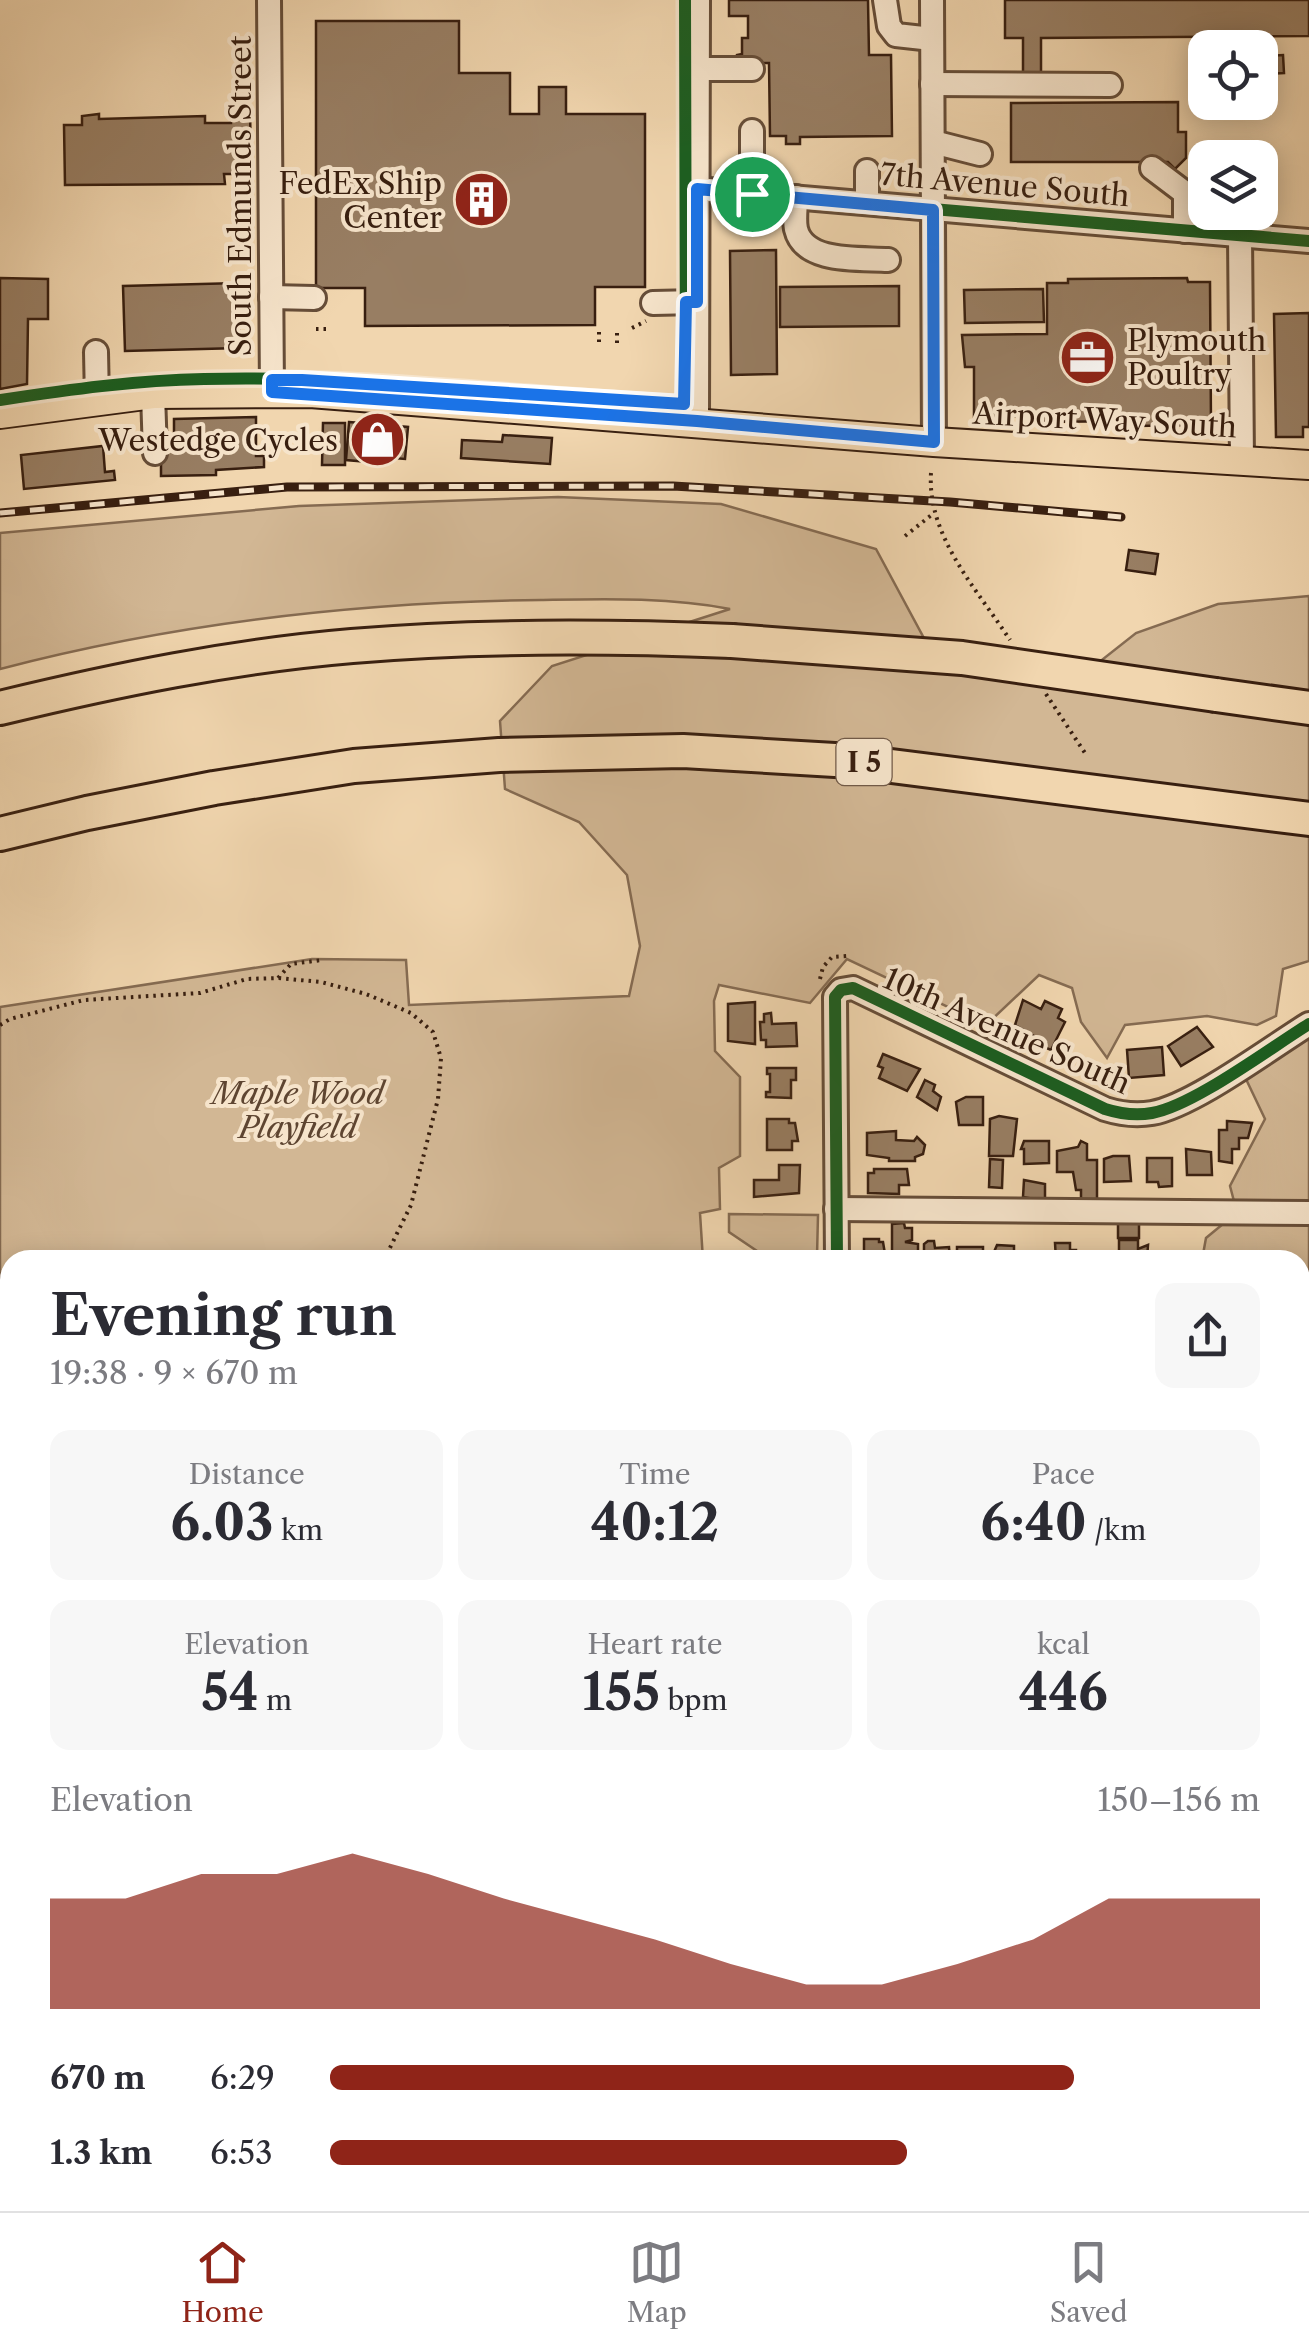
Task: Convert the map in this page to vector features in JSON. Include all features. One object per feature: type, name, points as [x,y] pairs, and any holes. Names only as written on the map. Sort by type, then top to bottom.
[{"type":"highway","points":[[0,708],[208,664],[350,646],[564,636],[732,641],[962,658],[1309,708]]},
{"type":"highway","name":"I 5","points":[[0,834],[87,813],[354,766],[499,755],[683,751],[852,760],[1309,819]]},
{"type":"main road","name":"Airport Way South","points":[[0,414],[153,394],[272,392],[697,421],[934,442],[1309,465]]},
{"type":"street","name":"South Edmunds Street","points":[[268,0],[272,392]]},
{"type":"street","points":[[697,421],[698,0]]},
{"type":"street","points":[[885,0],[889,26],[896,35],[932,39]]},
{"type":"street","points":[[932,0],[934,442]]},
{"type":"street","points":[[697,69],[752,69]]},
{"type":"street","points":[[932,84],[1110,85]]},
{"type":"street","points":[[752,131],[752,194]]},
{"type":"street","points":[[932,142],[980,154]]},
{"type":"street","points":[[1152,168],[1185,193],[1185,231]]},
{"type":"street","points":[[867,170],[867,204]]},
{"type":"street","name":"7th Avenue South","points":[[697,189],[1206,230]]},
{"type":"street","points":[[796,198],[796,228],[800,240],[809,247],[832,257],[888,260]]},
{"type":"street","points":[[1242,461],[1249,230]]},
{"type":"street","name":"7th Avenue South","points":[[1258,230],[1309,241]]},
{"type":"street","points":[[271,298],[314,298]]},
{"type":"street","points":[[650,312],[697,302]]},
{"type":"street","points":[[96,352],[96,400]]},
{"type":"street","points":[[153,394],[156,453]]},
{"type":"street","points":[[830,984],[835,997],[837,1250]]},
{"type":"street","name":"10th Avenue South","points":[[830,984],[853,988],[1105,1110],[1134,1115],[1182,1103],[1309,1024]]},
{"type":"street","points":[[836,1210],[1309,1214]]},
{"type":"path","points":[[632,328],[650,312]]},
{"type":"path","points":[[316,329],[326,329]]},
{"type":"path","points":[[599,332],[599,346]]},
{"type":"path","points":[[617,333],[617,346]]},
{"type":"path","points":[[931,473],[929,499],[938,530]]},
{"type":"path","points":[[905,536],[934,514]]},
{"type":"path","points":[[830,984],[823,967],[832,957],[847,956]]},
{"type":"path","points":[[278,978],[291,964],[322,960]]},
{"type":"path","points":[[0,1026],[10,1019],[84,1000],[172,996],[248,979],[278,978],[322,982],[366,994],[411,1013],[433,1032],[442,1058],[438,1099],[412,1204],[389,1250]]},
{"type":"green space","name":"Maple Wood Playfield","points":[[558,497],[721,504],[876,549],[939,666],[1074,682],[1136,633],[1218,604],[1309,596],[1309,961],[1283,969],[1276,1016],[1257,1025],[1207,1016],[1125,1025],[1107,1058],[1081,1022],[1072,988],[1039,975],[986,1025],[847,959],[810,1003],[719,985],[714,1001],[715,1051],[740,1077],[740,1156],[719,1168],[720,1209],[700,1213],[702,1250],[0,1250],[0,1007],[312,959],[406,960],[409,1005],[629,996],[640,946],[627,875],[579,822],[505,789],[500,721],[552,666],[730,609],[588,599],[404,605],[201,627],[0,669],[0,533],[299,506]]},
{"type":"green space","points":[[1309,1038],[1309,1206],[1235,1205],[1230,1186],[1265,1119],[1245,1077]]},
{"type":"green space","points":[[729,1214],[818,1215],[817,1250],[756,1250],[729,1232]]},
{"type":"green space","points":[[1229,1219],[1309,1221],[1309,1250],[1204,1250],[1206,1238]]},
{"type":"building","points":[[729,0],[868,0],[869,55],[891,55],[892,136],[800,137],[800,144],[786,144],[786,136],[770,136],[769,63],[737,63],[737,55],[742,54],[742,38],[748,38],[748,16],[729,16]]},
{"type":"building","points":[[1005,0],[1309,0],[1309,36],[1278,36],[1278,30],[1188,30],[1188,37],[1041,38],[1041,77],[1023,77],[1023,38],[1005,38]]},
{"type":"building","name":"FedEx Ship Center","points":[[316,21],[459,21],[459,73],[510,73],[510,114],[539,114],[539,87],[566,87],[566,114],[645,114],[645,287],[595,287],[595,325],[365,326],[365,288],[316,288]]},
{"type":"building","points":[[1278,55],[1283,55],[1284,73],[1278,73]]},
{"type":"building","points":[[1178,102],[1178,132],[1186,132],[1186,158],[1175,169],[1168,162],[1011,162],[1011,103]]},
{"type":"building","points":[[231,107],[250,107],[251,174],[224,174],[225,184],[65,185],[64,125],[82,125],[82,116],[205,116],[205,123],[231,123]]},
{"type":"building","points":[[776,250],[777,374],[731,375],[730,251]]},
{"type":"building","points":[[0,278],[48,279],[48,319],[28,319],[27,384],[0,389]]},
{"type":"building","name":"Plymouth Poultry","points":[[1187,278],[1188,282],[1210,282],[1211,425],[1131,426],[1130,421],[1042,422],[1041,416],[974,417],[974,367],[965,367],[962,335],[1047,334],[1047,283],[1068,283],[1068,279]]},
{"type":"building","points":[[239,283],[240,348],[125,351],[123,286]]},
{"type":"building","points":[[899,286],[899,326],[780,327],[780,287]]},
{"type":"building","points":[[1043,289],[1044,322],[965,323],[964,290]]},
{"type":"building","points":[[1309,313],[1309,427],[1303,427],[1303,437],[1276,437],[1274,314]]},
{"type":"building","points":[[256,417],[256,456],[264,456],[264,467],[216,470],[216,475],[161,476],[161,442],[174,441],[174,419]]},
{"type":"building","points":[[349,422],[408,427],[405,459],[381,457],[380,463],[346,460]]},
{"type":"building","points":[[323,423],[345,423],[345,465],[322,465]]},
{"type":"building","points":[[503,435],[552,438],[550,464],[461,458],[462,440],[502,442]]},
{"type":"building","points":[[103,446],[105,472],[114,471],[115,480],[24,489],[21,455]]},
{"type":"building","points":[[1129,550],[1158,554],[1155,574],[1126,570]]},
{"type":"building","points":[[1023,1000],[1041,1009],[1045,1001],[1062,1009],[1058,1018],[1065,1022],[1051,1050],[1015,1025]]},
{"type":"building","points":[[755,1002],[755,1044],[728,1041],[728,1004]]},
{"type":"building","points":[[771,1013],[772,1024],[796,1023],[797,1046],[766,1047],[766,1040],[761,1040],[760,1022],[764,1022],[764,1014]]},
{"type":"building","points":[[1197,1027],[1213,1047],[1181,1066],[1168,1046]]},
{"type":"building","points":[[1162,1047],[1164,1075],[1129,1078],[1127,1050]]},
{"type":"building","points":[[883,1054],[920,1069],[907,1091],[879,1078]]},
{"type":"building","points":[[767,1068],[796,1068],[791,1098],[766,1097],[766,1092],[770,1092]]},
{"type":"building","points":[[925,1080],[935,1085],[933,1091],[941,1097],[937,1110],[917,1097]]},
{"type":"building","points":[[966,1097],[983,1097],[983,1125],[959,1125],[956,1102]]},
{"type":"building","points":[[767,1119],[789,1119],[789,1123],[795,1123],[798,1141],[792,1141],[792,1150],[767,1150]]},
{"type":"building","points":[[990,1119],[1017,1119],[1013,1156],[989,1156]]},
{"type":"building","points":[[1227,1121],[1252,1123],[1248,1138],[1239,1138],[1239,1149],[1232,1149],[1232,1163],[1219,1161],[1219,1130],[1227,1130]]},
{"type":"building","points":[[896,1131],[896,1140],[914,1141],[917,1137],[925,1145],[923,1154],[915,1157],[915,1161],[889,1161],[867,1155],[867,1133]]},
{"type":"building","points":[[1024,1141],[1049,1141],[1049,1163],[1024,1164]]},
{"type":"building","points":[[1081,1141],[1087,1144],[1087,1160],[1097,1160],[1097,1204],[1081,1204],[1081,1190],[1076,1190],[1073,1172],[1057,1172],[1057,1151],[1078,1147]]},
{"type":"building","points":[[1186,1149],[1211,1152],[1212,1175],[1187,1175]]},
{"type":"building","points":[[1129,1156],[1131,1181],[1104,1182],[1104,1159]]},
{"type":"building","points":[[1147,1158],[1172,1158],[1172,1186],[1159,1187],[1158,1182],[1147,1182]]},
{"type":"building","points":[[990,1159],[1003,1160],[1002,1188],[989,1187]]},
{"type":"building","points":[[779,1165],[800,1165],[799,1193],[754,1197],[754,1180],[779,1180]]},
{"type":"building","points":[[874,1169],[907,1169],[909,1185],[899,1185],[899,1194],[868,1193],[868,1173],[874,1173]]},
{"type":"building","points":[[1024,1180],[1045,1184],[1045,1201],[1023,1197]]},
{"type":"building","points":[[1118,1219],[1139,1219],[1139,1238],[1118,1238]]},
{"type":"building","points":[[904,1223],[905,1228],[912,1228],[912,1240],[905,1242],[918,1244],[918,1250],[892,1250],[892,1224]]},
{"type":"building","points":[[864,1239],[883,1242],[884,1250],[864,1250]]},
{"type":"building","points":[[1119,1240],[1138,1240],[1138,1249],[1148,1245],[1148,1250],[1119,1250]]},
{"type":"building","points":[[934,1241],[935,1248],[949,1250],[924,1250],[924,1244]]},
{"type":"building","points":[[1055,1243],[1070,1243],[1070,1250],[1055,1250]]},
{"type":"building","points":[[997,1245],[1014,1246],[1014,1250],[995,1250]]},
{"type":"building","points":[[957,1247],[983,1247],[983,1250]]},
{"type":"railway","points":[[0,513],[287,487],[673,486],[950,502],[1121,517]]},
{"type":"cycle path","points":[[0,400],[153,381],[264,379],[384,383],[684,404],[685,0]]},
{"type":"cycle path","points":[[697,189],[1309,241]]},
{"type":"cycle path","points":[[837,1250],[835,997],[841,990],[853,988],[1105,1109],[1128,1114],[1152,1113],[1188,1100],[1309,1024]]},
{"type":"place","name":"FedEx Ship Center","points":[[481,200]]},
{"type":"place","name":"Plymouth Poultry","points":[[1088,357]]},
{"type":"place","name":"Westedge Cycles","points":[[377,440]]},
{"type":"route","points":[[697,189],[752,194],[933,210],[934,442],[697,421],[272,392],[272,380],[302,380],[684,404],[686,302],[697,302],[697,189]]}]
